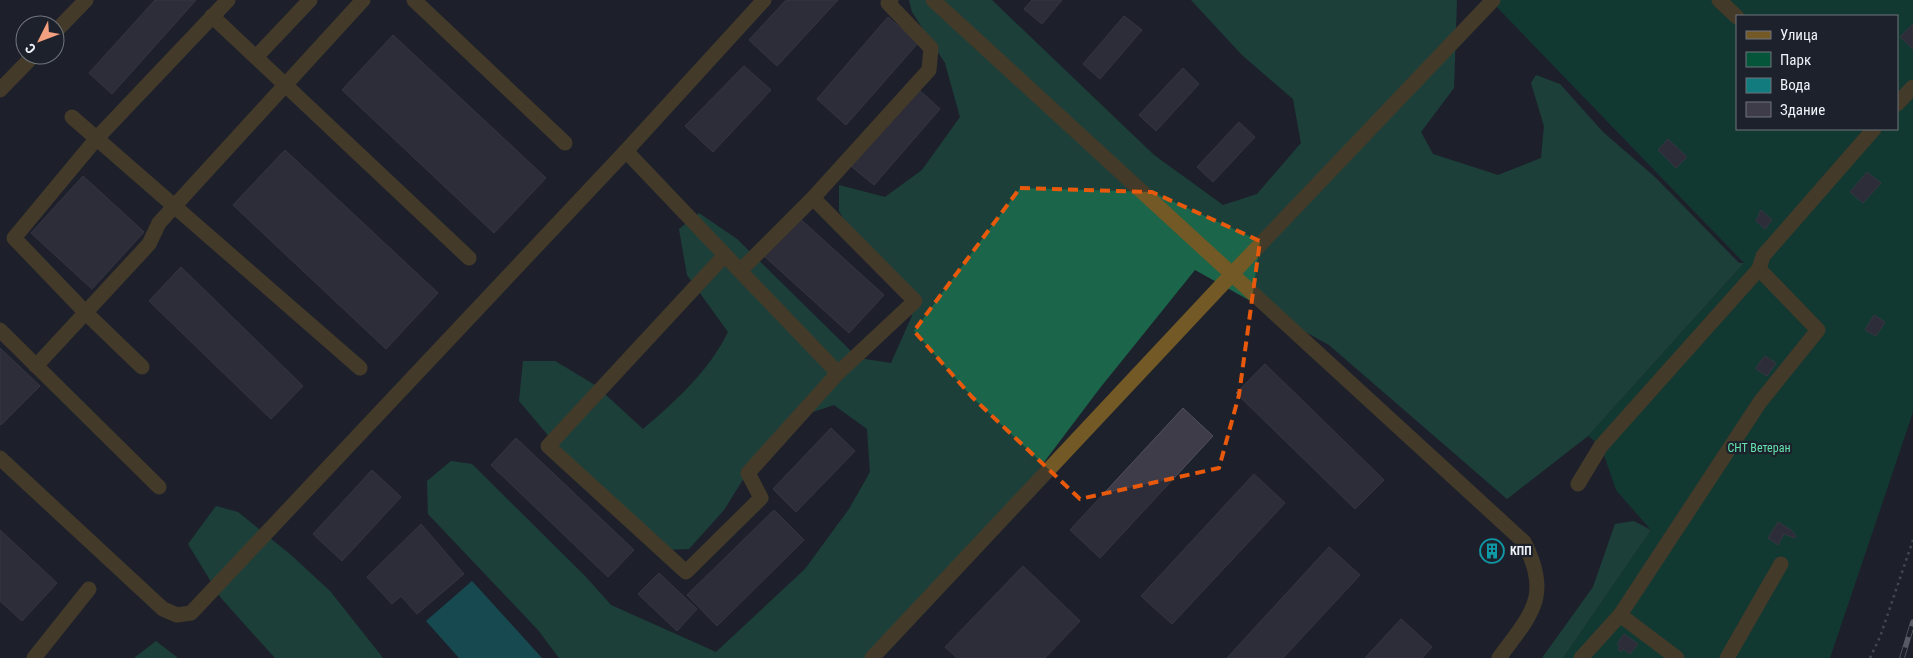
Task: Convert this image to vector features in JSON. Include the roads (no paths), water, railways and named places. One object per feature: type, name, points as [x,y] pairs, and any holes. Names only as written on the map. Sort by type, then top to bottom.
[{"type":"street","points":[[65,22],[86,0]]},
{"type":"street","points":[[142,367],[86,313],[14,238],[97,138],[228,0]]},
{"type":"street","points":[[256,57],[310,0]]},
{"type":"street","points":[[36,366],[149,244],[159,223],[363,0]]},
{"type":"street","points":[[414,0],[565,143]]},
{"type":"street","points":[[0,458],[163,609],[177,615],[191,613],[626,151],[764,0]]},
{"type":"street","points":[[740,271],[813,198],[928,70],[931,48],[888,2],[891,0]]},
{"type":"street","points":[[933,0],[1524,542],[1535,564],[1538,597],[1523,625],[1499,658]]},
{"type":"street","points":[[872,658],[1232,274],[1494,0]]},
{"type":"street","points":[[1718,0],[1736,16]]},
{"type":"street","points":[[212,16],[469,258]]},
{"type":"street","points":[[0,90],[24,65]]},
{"type":"street","points":[[1898,103],[1913,86]]},
{"type":"street","points":[[72,118],[176,205],[360,368]]},
{"type":"street","points":[[1578,484],[1601,446],[1759,270],[1763,256],[1864,132]]},
{"type":"street","points":[[626,151],[838,373]]},
{"type":"street","points":[[725,255],[548,446],[686,572],[761,498],[748,474],[838,373],[915,301],[813,198]]},
{"type":"street","points":[[1582,658],[1620,615],[1760,402],[1818,330],[1759,270]]},
{"type":"street","points":[[0,330],[159,486]]},
{"type":"street","points":[[1728,658],[1781,564]]},
{"type":"street","points":[[34,658],[89,589]]},
{"type":"street","points":[[1620,615],[1677,658]]},
{"type":"water","points":[[472,581],[542,658],[459,658],[426,621]]},
{"type":"railway","points":[[1902,658],[1913,622]]},
{"type":"place","name":"КПП","points":[[1492,551]]},
{"type":"park label","name":"СНТ Ветеран","points":[[1759,448]]}]
